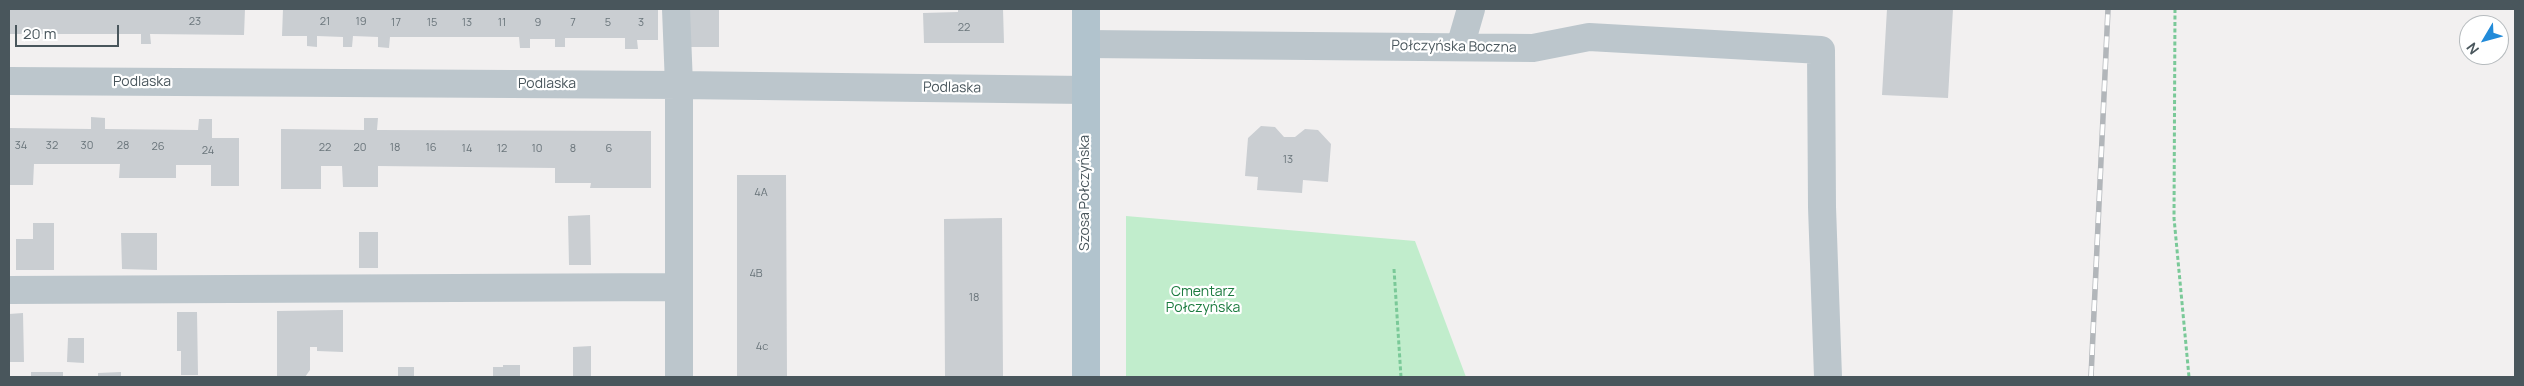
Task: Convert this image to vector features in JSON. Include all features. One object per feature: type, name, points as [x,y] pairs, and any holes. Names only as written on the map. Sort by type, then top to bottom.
[{"type":"main road","name":"Szosa Połczyńska","points":[[1086,9],[1086,377]]},
{"type":"street","points":[[676,9],[679,84],[679,377]]},
{"type":"street","points":[[1460,47],[1471,9]]},
{"type":"street","name":"Połczyńska Boczna","points":[[1086,44],[1533,48],[1589,37],[1821,50],[1822,207],[1828,377]]},
{"type":"street","name":"Podlaska","points":[[9,81],[679,84],[1085,90]]},
{"type":"street","points":[[9,290],[678,287]]},
{"type":"path","points":[[2175,9],[2174,218],[2189,377]]},
{"type":"path","points":[[1394,269],[1401,377]]},
{"type":"green space","name":"Cmentarz Połczyńska","points":[[1126,216],[1415,241],[1466,377],[1126,377]]},
{"type":"building","points":[[9,9],[245,9],[244,35],[150,34],[151,44],[141,44],[141,34],[9,34]]},
{"type":"building","points":[[283,9],[658,9],[658,40],[637,40],[638,49],[625,49],[625,38],[565,38],[565,47],[555,47],[555,39],[530,39],[530,48],[520,48],[519,37],[390,37],[389,48],[378,47],[378,37],[353,36],[352,47],[343,47],[343,37],[317,36],[317,47],[307,46],[307,36],[282,36]]},
{"type":"building","points":[[686,9],[719,9],[719,47],[686,47]]},
{"type":"building","points":[[958,9],[1003,9],[1004,43],[924,43],[923,13],[958,12]]},
{"type":"building","points":[[1887,9],[1953,9],[1948,98],[1882,95]]},
{"type":"building","points":[[91,117],[105,118],[105,129],[198,130],[199,119],[212,119],[212,138],[239,138],[239,186],[211,186],[211,165],[176,165],[176,178],[119,178],[120,164],[34,164],[33,185],[9,185],[9,128],[91,129]]},
{"type":"building","points":[[364,118],[378,118],[377,130],[651,131],[651,188],[590,188],[591,183],[555,183],[555,168],[378,166],[378,187],[343,187],[342,166],[321,166],[321,189],[281,189],[281,129],[364,130]]},
{"type":"building","points":[[1261,126],[1275,127],[1284,137],[1295,137],[1305,129],[1318,130],[1331,144],[1328,182],[1303,180],[1302,193],[1257,190],[1258,177],[1245,176],[1248,138]]},
{"type":"building","points":[[737,175],[786,175],[787,377],[737,377]]},
{"type":"building","points":[[590,215],[591,265],[569,265],[568,216]]},
{"type":"building","points":[[1002,218],[1003,377],[945,377],[944,219]]},
{"type":"building","points":[[33,223],[54,223],[54,270],[16,270],[16,239],[33,239]]},
{"type":"building","points":[[359,232],[378,232],[378,268],[359,268]]},
{"type":"building","points":[[121,233],[157,233],[157,270],[122,269]]},
{"type":"building","points":[[343,310],[343,352],[317,351],[317,347],[310,347],[310,370],[305,377],[277,377],[277,311]]},
{"type":"building","points":[[177,312],[197,312],[198,375],[181,375],[181,351],[177,351]]},
{"type":"building","points":[[23,313],[24,362],[9,362],[9,314]]},
{"type":"building","points":[[68,338],[84,338],[84,363],[67,362]]},
{"type":"building","points":[[591,346],[591,377],[573,377],[573,347]]},
{"type":"building","points":[[503,365],[520,365],[520,377],[493,377],[493,367],[503,367]]},
{"type":"building","points":[[398,367],[414,367],[414,377],[398,377]]},
{"type":"building","points":[[31,372],[63,372],[63,377],[31,377]]},
{"type":"building","points":[[121,372],[121,377],[98,377],[98,373]]},
{"type":"railway","points":[[2091,377],[2108,9]]}]
